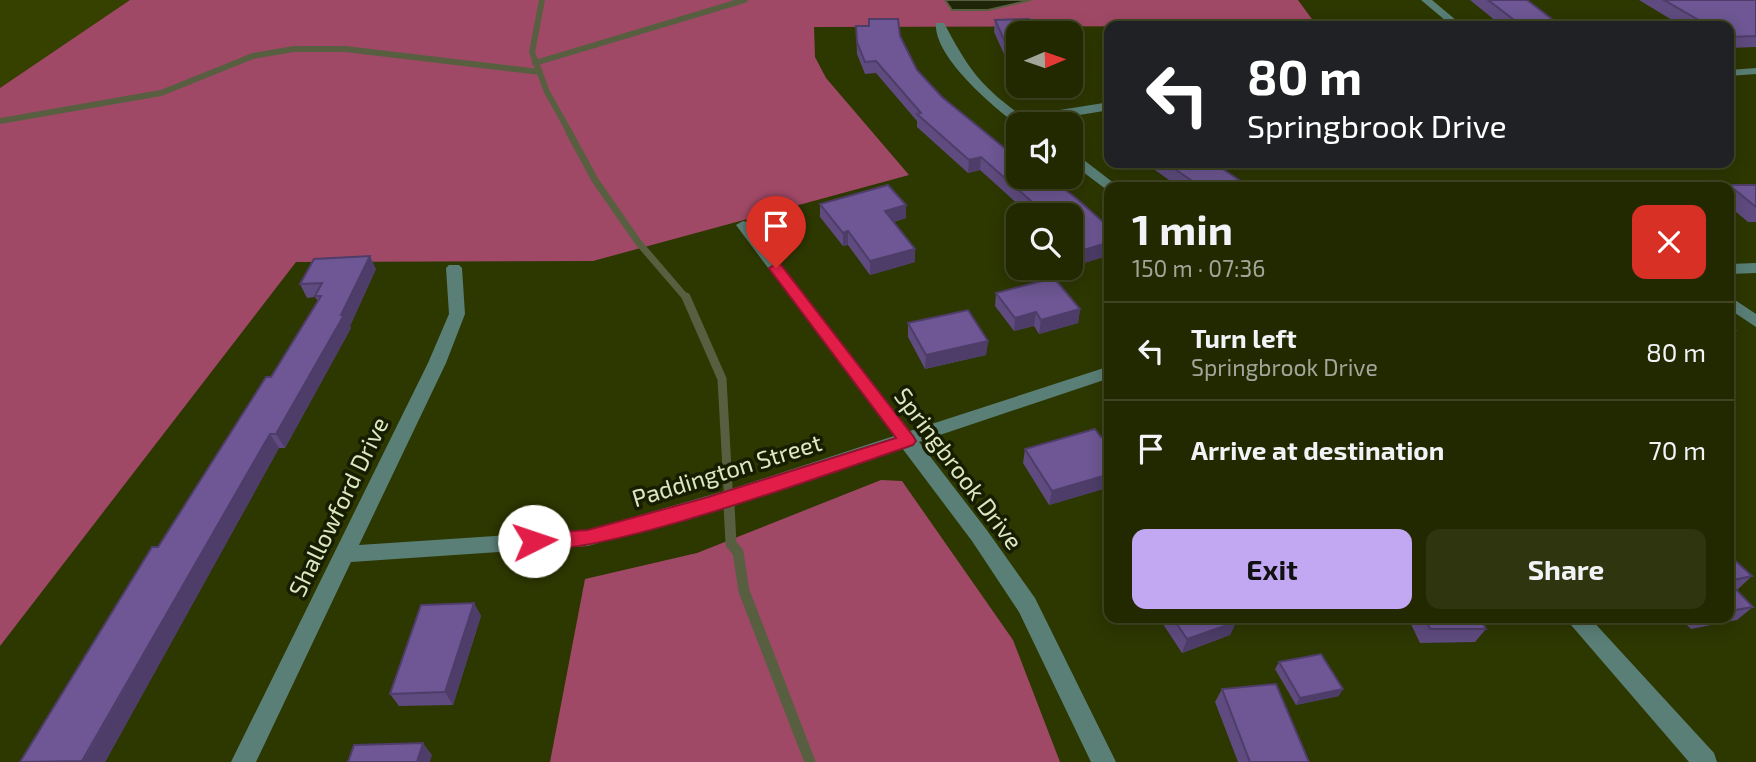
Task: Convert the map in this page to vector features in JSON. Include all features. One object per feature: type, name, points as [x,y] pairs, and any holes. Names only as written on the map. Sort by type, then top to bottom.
[{"type":"street","points":[[1426,0],[1452,21]]},
{"type":"street","points":[[940,24],[947,45],[960,68],[987,96],[1009,112]]},
{"type":"street","points":[[1734,73],[1756,71]]},
{"type":"street","points":[[1077,112],[1104,107]]},
{"type":"street","points":[[1083,166],[1105,182]]},
{"type":"street","name":"Springbrook Drive","points":[[743,225],[979,535],[1027,605],[1104,762]]},
{"type":"street","name":"Shallowford Drive","points":[[243,762],[347,554],[437,363],[457,314],[453,268]]},
{"type":"street","points":[[1734,269],[1756,268]]},
{"type":"street","points":[[1734,305],[1756,322]]},
{"type":"street","name":"Paddington Street","points":[[347,554],[588,538],[705,505],[907,441],[1104,374]]},
{"type":"street","points":[[1580,623],[1705,762]]},
{"type":"shaded area","points":[[0,0],[130,0],[0,88]]},
{"type":"shaded area","points":[[130,0],[945,0],[952,10],[988,10],[1031,0],[1298,0],[1313,21],[1104,21],[1104,26],[1083,26],[1083,21],[1006,21],[1006,27],[814,27],[815,57],[826,78],[909,175],[593,261],[296,262],[0,646],[0,88]]},
{"type":"shaded area","points":[[945,0],[1031,0],[988,10],[952,10]]},
{"type":"shaded area","points":[[881,480],[902,481],[1013,640],[1060,762],[550,762],[585,579],[697,553]]},
{"type":"building","points":[[1488,0],[1527,0],[1554,21],[1515,21]]},
{"type":"building","points":[[1664,0],[1756,0],[1756,36],[1734,37],[1734,21],[1700,21]]},
{"type":"building","points":[[869,19],[898,19],[900,36],[917,70],[942,97],[1006,149],[1006,179],[981,157],[969,160],[917,114],[921,113],[876,61],[865,62],[857,42],[856,26],[869,26]]},
{"type":"building","points":[[995,20],[1030,21],[1006,21],[1006,44]]},
{"type":"building","points":[[1173,168],[1221,168],[1242,182],[1194,182]]},
{"type":"building","points":[[888,185],[906,205],[885,211],[915,249],[870,261],[848,231],[843,233],[820,204]]},
{"type":"building","points":[[1734,185],[1756,185],[1756,207],[1734,189]]},
{"type":"building","points":[[1017,189],[1064,189],[1082,203],[1033,203]]},
{"type":"building","points":[[1083,204],[1104,223],[1104,244],[1083,250]]},
{"type":"building","points":[[370,256],[341,315],[344,315],[276,434],[270,434],[82,761],[20,762],[152,547],[158,547],[266,377],[271,377],[321,296],[315,296],[322,283],[300,284],[314,259]]},
{"type":"building","points":[[1056,280],[1080,309],[1041,320],[1036,312],[1015,318],[996,293]]},
{"type":"building","points":[[968,310],[988,341],[926,355],[908,323]]},
{"type":"building","points":[[1095,429],[1101,437],[1104,436],[1104,476],[1052,491],[1025,449]]},
{"type":"building","points":[[1734,560],[1752,576],[1734,580]]},
{"type":"building","points":[[1734,587],[1753,607],[1734,610]]},
{"type":"building","points":[[474,603],[445,692],[390,694],[421,605]]},
{"type":"building","points":[[1176,623],[1233,623],[1187,639]]},
{"type":"building","points":[[1427,623],[1483,623],[1486,629],[1430,629]]},
{"type":"building","points":[[1321,654],[1343,689],[1300,698],[1279,662]]},
{"type":"building","points":[[1276,684],[1309,762],[1250,762],[1222,689]]},
{"type":"building","points":[[423,743],[417,762],[348,762],[354,745]]},
{"type":"waterway","points":[[536,63],[532,52],[542,0]]},
{"type":"waterway","points":[[536,63],[745,0]]},
{"type":"waterway","points":[[0,121],[161,93],[253,56],[294,49],[345,49],[539,72]]},
{"type":"waterway","points":[[536,63],[539,72]]},
{"type":"waterway","points":[[539,72],[547,92],[570,133]]},
{"type":"waterway","points":[[569,132],[595,180],[638,242],[687,299]]},
{"type":"waterway","points":[[687,299],[722,379],[729,505]]},
{"type":"waterway","points":[[729,504],[731,544],[738,552],[744,591],[810,762]]},
{"type":"route","points":[[534,541],[588,538],[705,505],[907,441],[776,268]]}]
